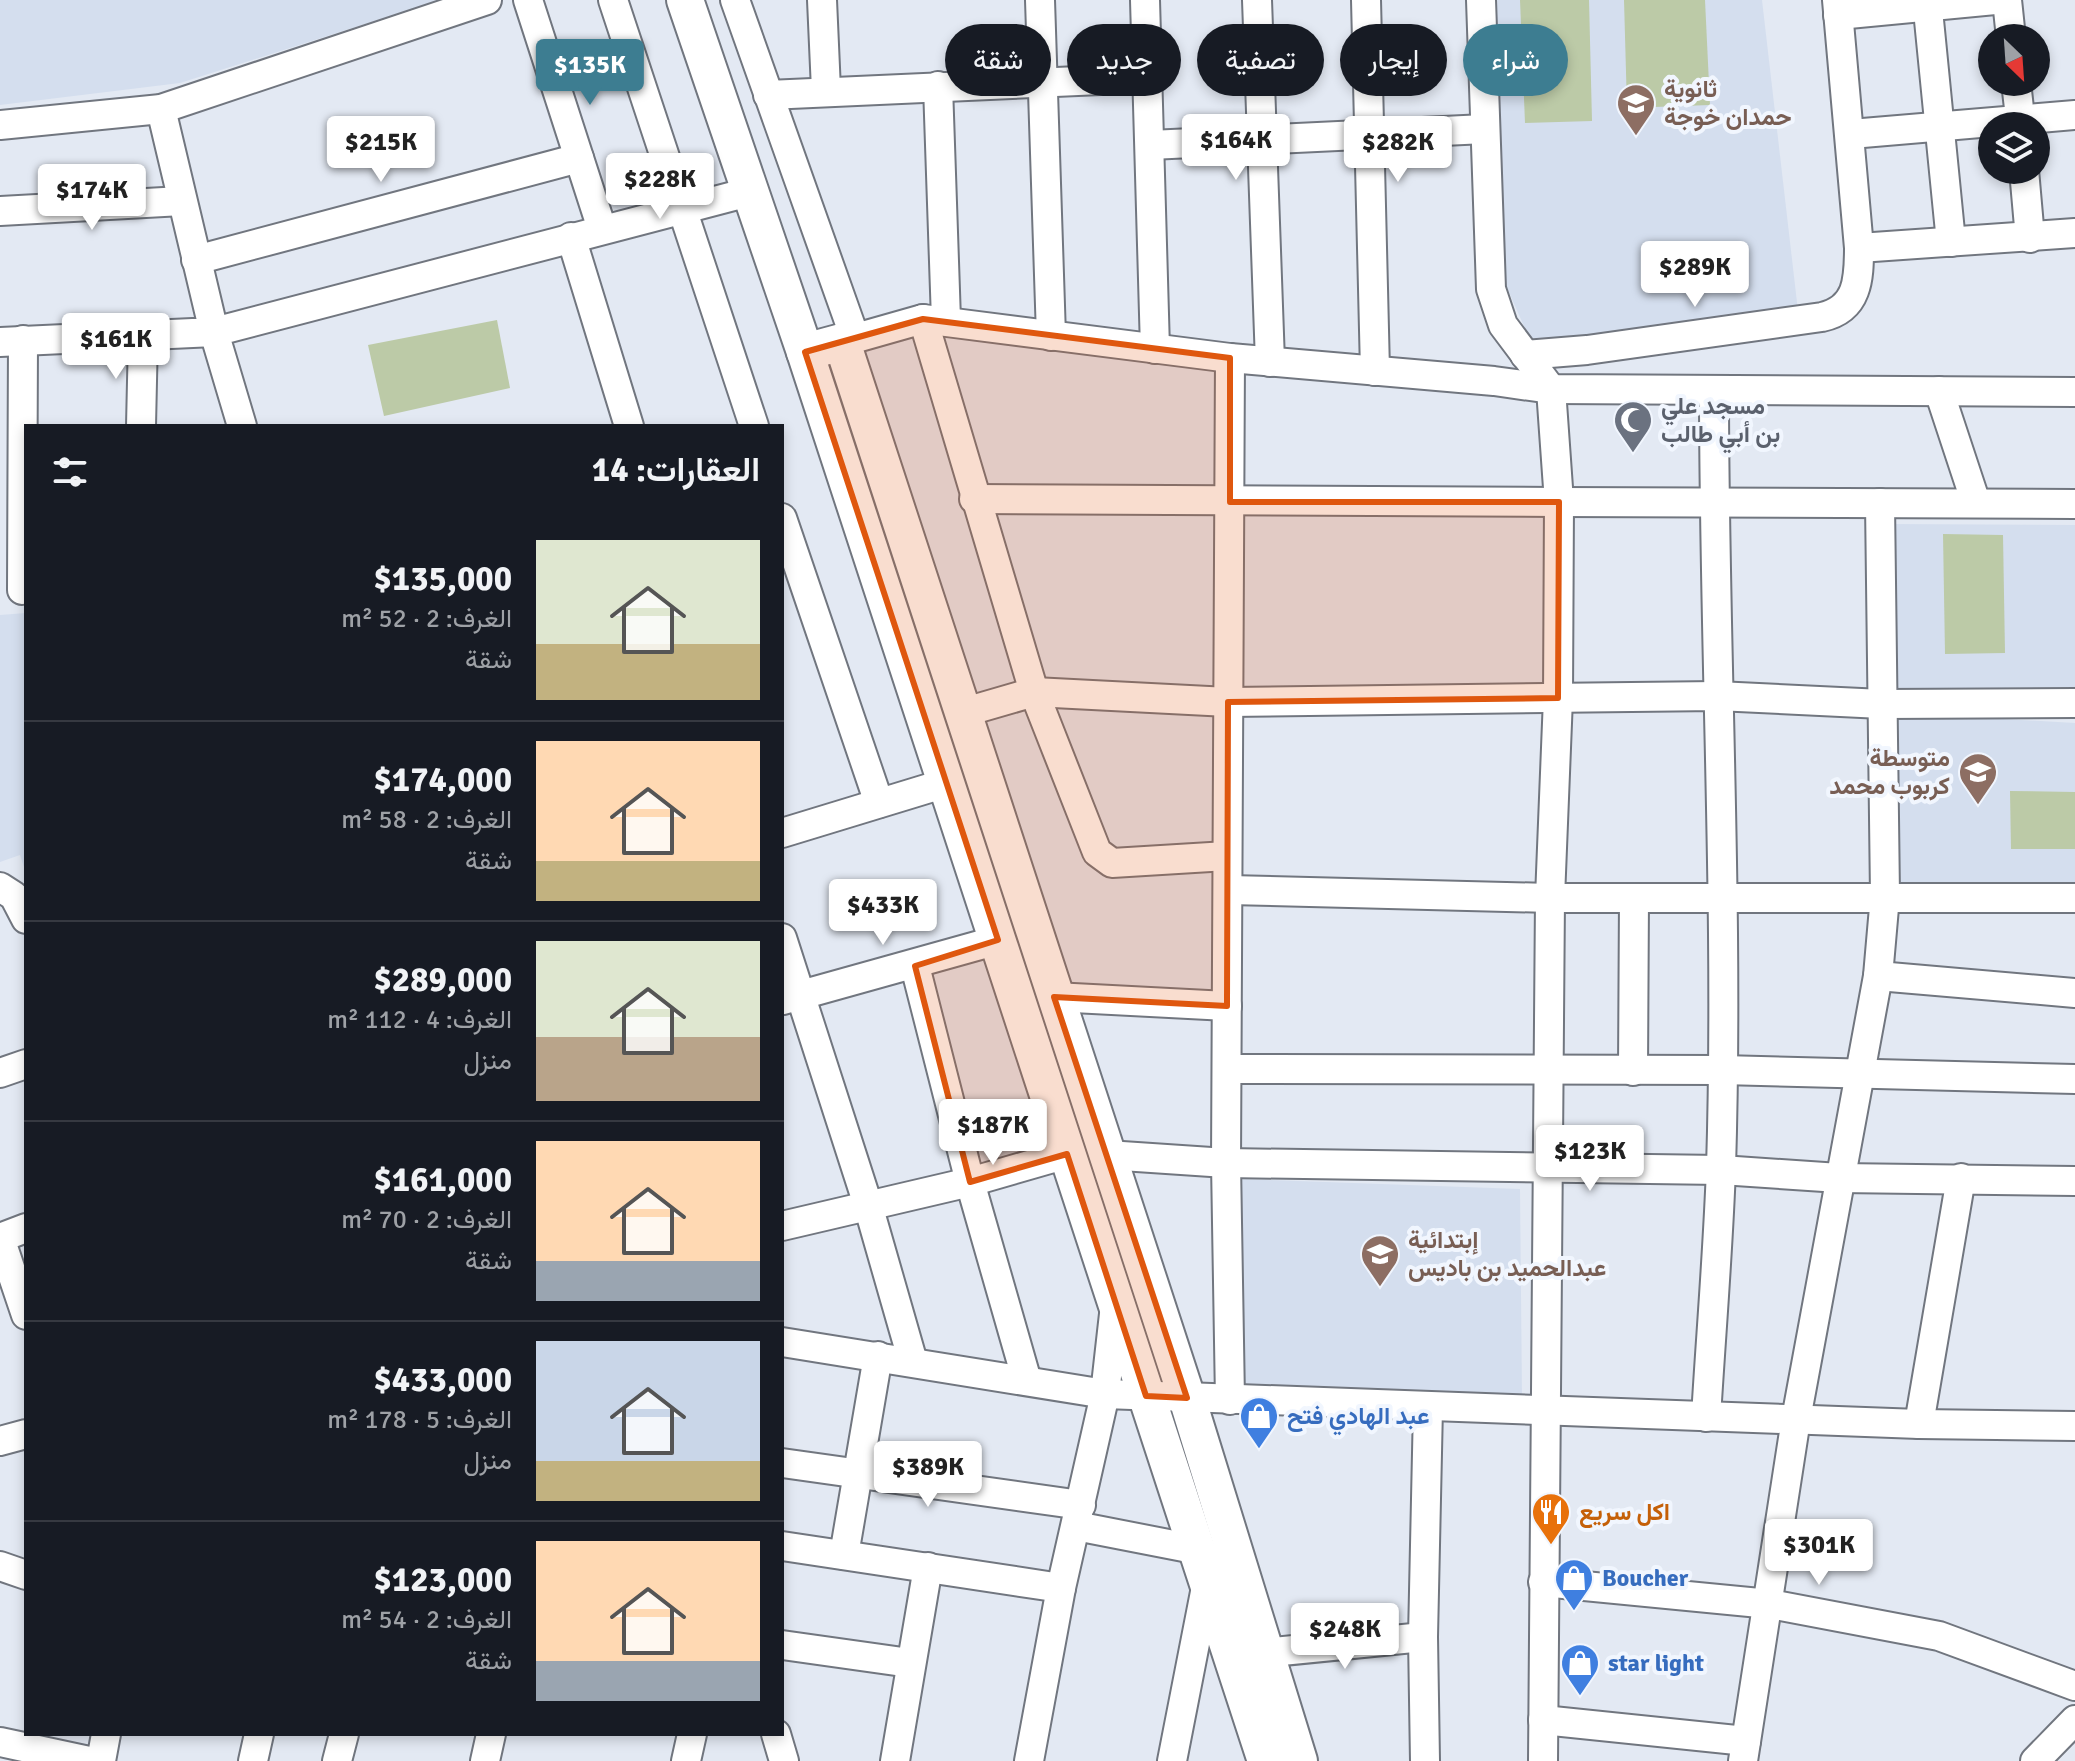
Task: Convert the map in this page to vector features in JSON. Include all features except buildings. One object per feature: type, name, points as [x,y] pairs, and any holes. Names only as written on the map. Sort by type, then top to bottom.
[{"type":"main road","points":[[685,0],[805,352],[1206,1587],[1266,1761]]},
{"type":"main road","points":[[805,352],[849,340],[1054,997],[1187,1398],[1263,1653],[1299,1761]]},
{"type":"street","points":[[0,125],[161,109],[487,0]]},
{"type":"street","points":[[528,0],[602,229]]},
{"type":"street","points":[[613,0],[753,424]]},
{"type":"street","points":[[735,0],[849,340],[934,319],[1230,358],[1551,389],[2075,392]]},
{"type":"street","points":[[822,0],[826,90]]},
{"type":"street","points":[[1040,0],[1041,24]]},
{"type":"street","points":[[1145,0],[1145,24]]},
{"type":"street","points":[[1257,0],[1270,362]]},
{"type":"street","points":[[1366,0],[1372,132],[1375,371]]},
{"type":"street","points":[[1481,0],[1491,289],[1497,315],[1551,389],[1559,502],[1558,698],[1550,898],[1543,1761]]},
{"type":"street","points":[[1525,355],[1587,350],[1836,314],[1855,292],[1859,277],[1851,134],[1838,8],[1995,0]]},
{"type":"street","points":[[2007,0],[2010,24]]},
{"type":"street","points":[[1928,4],[1951,242]]},
{"type":"street","points":[[938,86],[934,319],[974,499],[1034,692],[1104,861],[1124,864],[1227,856]]},
{"type":"street","points":[[768,95],[945,86]]},
{"type":"street","points":[[1042,96],[1051,336]]},
{"type":"street","points":[[1147,96],[1155,349]]},
{"type":"street","points":[[161,109],[214,332],[241,424]]},
{"type":"street","points":[[2050,119],[2075,115]]},
{"type":"street","points":[[1851,134],[1978,125]]},
{"type":"street","points":[[1150,145],[1485,129]]},
{"type":"street","points":[[196,260],[579,158]]},
{"type":"street","points":[[2025,184],[2030,238]]},
{"type":"street","points":[[16,591],[12,341],[214,332],[749,192]]},
{"type":"street","points":[[0,211],[182,201]]},
{"type":"street","points":[[1859,248],[2075,233]]},
{"type":"street","points":[[571,237],[628,424]]},
{"type":"street","points":[[141,424],[143,336]]},
{"type":"street","points":[[1230,358],[1226,1163],[1230,1400]]},
{"type":"street","points":[[1939,391],[1976,503]]},
{"type":"street","points":[[1706,1417],[1721,1170],[1722,1070],[1723,898],[1717,696],[1714,392]]},
{"type":"street","points":[[974,499],[1230,502],[1714,499],[2075,504]]},
{"type":"street","points":[[1543,1720],[1744,1751],[1770,1604],[1796,1419],[1878,976],[1885,896],[1880,503]]},
{"type":"street","points":[[784,524],[879,803]]},
{"type":"street","points":[[965,712],[1034,692],[1228,702],[1717,696],[1882,704],[2075,703]]},
{"type":"street","points":[[784,832],[946,783]]},
{"type":"street","points":[[0,887],[14,896],[24,915]]},
{"type":"street","points":[[1229,890],[1550,898],[2075,898]]},
{"type":"street","points":[[1633,1071],[1634,898]]},
{"type":"street","points":[[791,998],[915,966],[998,940]]},
{"type":"street","points":[[784,951],[791,998],[868,1205],[913,1362]]},
{"type":"street","points":[[915,966],[970,1182],[1027,1381]]},
{"type":"street","points":[[1878,976],[2075,993]]},
{"type":"street","points":[[1054,997],[1227,1006]]},
{"type":"street","points":[[0,1073],[24,1065]]},
{"type":"street","points":[[1227,1069],[1722,1070],[2075,1079]]},
{"type":"street","points":[[784,1226],[970,1182],[1067,1154]]},
{"type":"street","points":[[1107,1155],[1226,1163],[1721,1170],[1839,1178],[2075,1181]]},
{"type":"street","points":[[1919,1424],[1961,1178]]},
{"type":"street","points":[[24,1229],[0,1238],[24,1309]]},
{"type":"street","points":[[1029,1761],[1061,1588],[1105,1394],[1115,1305]]},
{"type":"street","points":[[784,1342],[1105,1394],[1706,1417],[2075,1426]]},
{"type":"street","points":[[844,1555],[878,1356]]},
{"type":"street","points":[[1425,1761],[1423,1637],[1428,1407]]},
{"type":"street","points":[[0,1441],[24,1435]]},
{"type":"street","points":[[784,1463],[859,1473],[1078,1516],[1194,1549]]},
{"type":"street","points":[[784,1546],[1061,1588]]},
{"type":"street","points":[[0,1566],[24,1574]]},
{"type":"street","points":[[895,1761],[928,1567]]},
{"type":"street","points":[[1543,1582],[1770,1604],[1939,1636],[2075,1686]]},
{"type":"street","points":[[1172,1761],[1206,1587]]},
{"type":"street","points":[[1263,1653],[1423,1637]]},
{"type":"street","points":[[784,1645],[910,1663]]},
{"type":"street","points":[[2035,1761],[2075,1720]]},
{"type":"street","points":[[101,1761],[106,1736]]},
{"type":"street","points":[[253,1761],[259,1736]]},
{"type":"street","points":[[337,1761],[343,1736]]},
{"type":"street","points":[[485,1761],[491,1736]]},
{"type":"street","points":[[686,1761],[692,1736]]},
{"type":"street","points":[[777,1736],[784,1761]]},
{"type":"street","points":[[0,1742],[89,1761]]},
{"type":"highlighted area","points":[[923,319],[1230,358],[1230,502],[1559,502],[1558,698],[1228,702],[1227,1006],[1054,997],[1187,1398],[1146,1396],[1067,1154],[970,1182],[915,966],[998,940],[805,352]]},
{"type":"shaded area","points":[[0,0],[440,0],[180,83],[0,105]]},
{"type":"shaded area","name":"ثانوية حمدان خوجة","points":[[1485,0],[1762,0],[1798,311],[1531,342],[1501,274],[1491,96],[1568,96],[1568,24],[1486,24]]},
{"type":"shaded area","points":[[1886,524],[2075,525],[2075,698],[1878,701]]},
{"type":"shaded area","points":[[24,613],[24,867],[20,855],[0,862],[0,615]]},
{"type":"shaded area","name":"متوسطة كربوب محمد","points":[[1880,712],[2075,723],[2075,893],[1884,889]]},
{"type":"shaded area","name":"إبتدائية عبدالحميد بن باديس","points":[[1239,1179],[1520,1189],[1522,1398],[1240,1387]]},
{"type":"green space","points":[[1520,0],[1589,0],[1592,121],[1525,123],[1524,96],[1568,96],[1568,24],[1521,24]]},
{"type":"green space","points":[[1624,0],[1705,0],[1710,105],[1627,108]]},
{"type":"green space","points":[[497,320],[510,388],[384,416],[368,345]]},
{"type":"green space","points":[[1943,534],[2003,535],[2005,653],[1945,654]]},
{"type":"green space","points":[[2010,791],[2075,792],[2075,849],[2011,849]]},
{"type":"place","name":"ثانوية حمدان خوجة","points":[[1636,137]]},
{"type":"place","name":"مسجد علي بن أبي طالب","points":[[1633,454]]},
{"type":"place","name":"متوسطة كربوب محمد","points":[[1978,806]]},
{"type":"place","name":"إبتدائية عبدالحميد بن باديس","points":[[1380,1288]]},
{"type":"place","name":"عبد الهادي فتح","points":[[1259,1450]]},
{"type":"place","name":"اكل سريع","points":[[1551,1546]]},
{"type":"place","name":"Boucher","points":[[1574,1612]]},
{"type":"place","name":"star light","points":[[1580,1697]]}]
